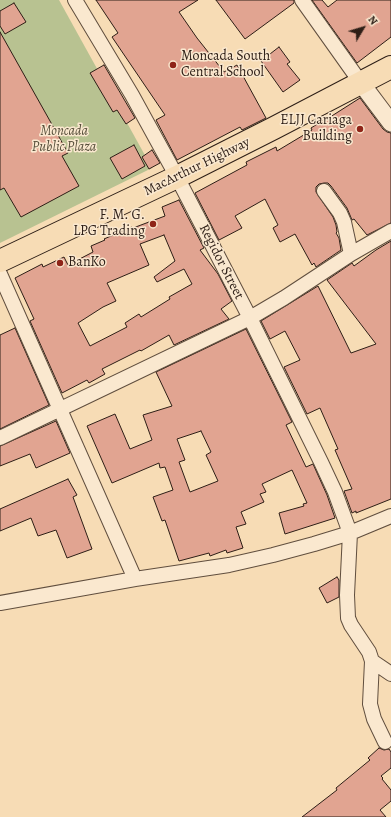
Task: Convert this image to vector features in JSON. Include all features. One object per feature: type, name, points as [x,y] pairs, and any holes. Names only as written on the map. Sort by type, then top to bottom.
[{"type":"highway","name":"MacArthur Highway","points":[[0,261],[177,177],[361,83],[391,66]]},
{"type":"street","name":"Regidor Street","points":[[75,0],[132,94],[250,318],[321,462],[350,533]]},
{"type":"street","points":[[302,0],[391,123]]},
{"type":"street","points":[[324,191],[340,213],[344,222],[351,254]]},
{"type":"street","points":[[0,438],[250,318],[284,298],[351,254],[391,231]]},
{"type":"street","points":[[0,274],[135,579]]},
{"type":"street","points":[[0,603],[135,579],[229,565],[273,555],[350,533],[391,516]]},
{"type":"street","points":[[350,533],[346,595],[348,618],[369,652],[372,661],[370,704],[374,719],[385,742]]},
{"type":"street","points":[[372,661],[391,674]]},
{"type":"green space","name":"Moncada Public Plaza","points":[[0,0],[59,0],[152,168],[0,243]]},
{"type":"building","points":[[96,0],[198,0],[179,12],[224,72],[237,65],[266,118],[242,130],[240,127],[177,160],[156,120],[165,115],[112,37],[118,33]]},
{"type":"building","points":[[216,0],[294,0],[294,3],[245,39]]},
{"type":"building","points":[[312,0],[322,0],[328,7],[337,0],[391,0],[391,37],[357,63]]},
{"type":"building","points":[[14,3],[26,22],[5,34],[0,26],[0,11]]},
{"type":"building","points":[[0,32],[68,153],[62,156],[79,186],[21,217],[4,188],[0,190]]},
{"type":"building","points":[[279,47],[290,62],[287,64],[300,80],[283,92],[261,61]]},
{"type":"building","points":[[104,65],[135,118],[126,124],[117,110],[113,112],[90,73]]},
{"type":"building","points":[[360,98],[383,129],[391,133],[391,223],[367,235],[354,219],[352,220],[347,208],[331,186],[328,183],[324,183],[319,184],[316,187],[316,192],[333,217],[341,250],[316,267],[314,263],[312,265],[295,234],[280,242],[273,228],[278,225],[265,199],[235,216],[242,228],[219,240],[195,193],[247,165],[246,162],[276,147],[277,151]]},
{"type":"building","points":[[134,145],[145,166],[122,179],[110,158]]},
{"type":"building","points":[[152,150],[160,163],[149,169],[142,157]]},
{"type":"building","points":[[179,200],[204,248],[200,250],[218,274],[232,301],[221,309],[229,319],[174,345],[169,335],[141,351],[140,350],[102,369],[105,374],[89,383],[87,380],[62,393],[30,321],[34,319],[15,278],[42,264],[43,267],[64,257],[68,265],[93,252],[91,246],[105,240],[104,239],[132,227],[133,228],[165,216],[162,207]],"holes":[[[164,235],[175,261],[154,277],[157,282],[184,269],[192,284],[169,297],[170,299],[141,317],[139,314],[125,323],[127,327],[90,346],[78,323],[103,307],[116,301],[107,283],[149,265],[140,244]]]},
{"type":"building","points":[[391,241],[391,499],[356,513],[356,511],[352,513],[344,491],[352,489],[335,450],[338,449],[320,408],[307,414],[284,367],[300,360],[285,331],[270,339],[261,321],[318,286],[351,353],[376,344],[327,280],[352,263],[354,266]]},
{"type":"building","points":[[15,328],[49,405],[0,429],[0,335]]},
{"type":"building","points":[[246,329],[292,422],[286,425],[306,467],[313,464],[327,495],[335,518],[285,534],[279,513],[304,506],[303,504],[307,503],[292,470],[262,484],[266,492],[260,494],[264,502],[241,512],[246,524],[236,527],[243,548],[227,553],[226,550],[210,556],[209,553],[179,561],[165,520],[162,521],[153,497],[173,490],[165,467],[160,468],[159,463],[112,483],[87,426],[115,414],[130,449],[152,440],[143,415],[172,406],[156,372]],"holes":[[[201,431],[211,452],[206,455],[218,481],[190,492],[179,462],[185,460],[177,439]]]},
{"type":"building","points":[[56,421],[70,453],[36,468],[30,454],[0,466],[0,446]]},
{"type":"building","points":[[68,479],[77,495],[73,497],[92,549],[67,558],[56,530],[38,536],[31,518],[0,531],[0,509]]},
{"type":"building","points":[[337,577],[339,580],[339,597],[327,603],[319,588]]},
{"type":"building","points":[[379,748],[384,750],[389,749],[391,752],[391,768],[381,776],[391,790],[391,801],[380,810],[386,817],[302,817],[337,790],[336,788],[370,760],[368,758]]},
{"type":"place","name":"Moncada South Central School","points":[[173,65]]},
{"type":"place","name":"ELJJ Cariaga Building","points":[[360,129]]},
{"type":"place","name":"F. M. G. LPG Trading","points":[[153,224]]},
{"type":"place","name":"BanKo","points":[[60,263]]}]
